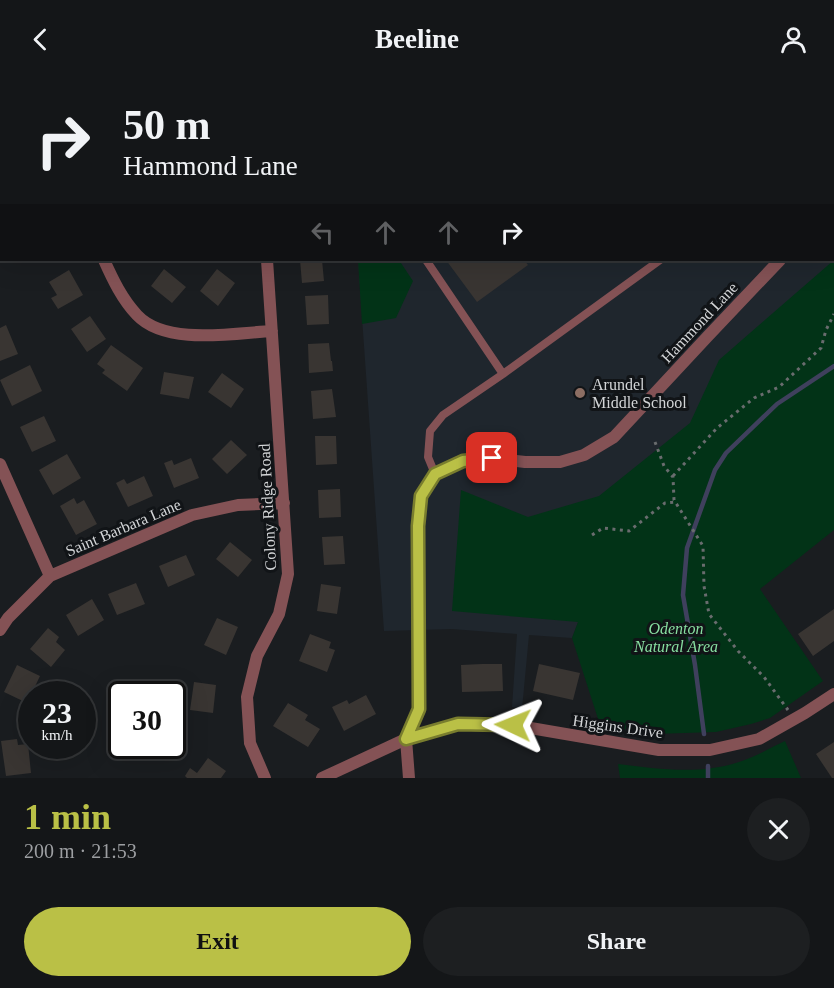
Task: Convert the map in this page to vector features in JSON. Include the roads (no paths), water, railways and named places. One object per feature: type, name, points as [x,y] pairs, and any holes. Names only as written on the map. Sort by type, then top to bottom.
[{"type":"street","points":[[104,261],[121,294],[139,317],[162,331],[190,336],[272,331]]},
{"type":"street","name":"Colony Ridge Road","points":[[265,778],[250,742],[247,697],[257,656],[279,614],[288,574],[267,261]]},
{"type":"street","name":"Hammond Lane","points":[[435,474],[463,461],[492,458],[525,462],[560,462],[585,455],[614,437],[779,261]]},
{"type":"street","points":[[0,464],[50,576]]},
{"type":"street","points":[[409,778],[406,739],[419,709],[418,526],[421,496],[435,474]]},
{"type":"street","name":"Saint Barbara Lane","points":[[0,630],[8,618],[50,576],[192,515],[238,505],[284,502]]},
{"type":"street","name":"Higgins Drive","points":[[322,778],[406,739],[458,724],[513,725],[659,750],[710,750],[759,738],[834,694]]},
{"type":"lane","points":[[427,261],[503,374]]},
{"type":"lane","points":[[435,474],[428,457],[430,431],[443,415],[659,261]]},
{"type":"waterway","points":[[704,734],[683,595],[687,548],[715,470],[726,453],[777,404],[834,366]]},
{"type":"waterway","points":[[708,766],[708,778]]},
{"type":"place","name":"Arundel Middle School","points":[[580,393]]},
{"type":"park label","name":"Odenton Natural Area","points":[[676,637]]}]
